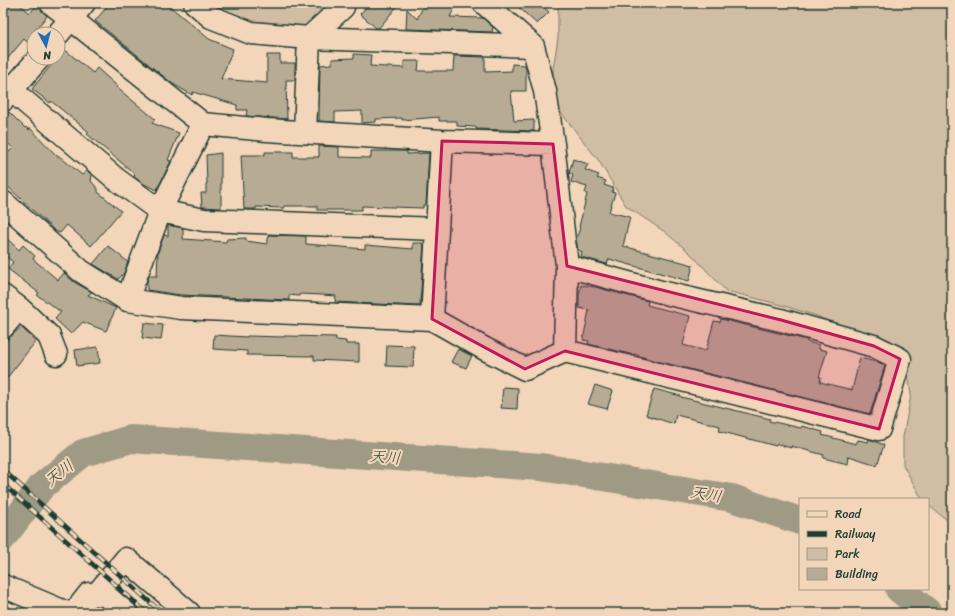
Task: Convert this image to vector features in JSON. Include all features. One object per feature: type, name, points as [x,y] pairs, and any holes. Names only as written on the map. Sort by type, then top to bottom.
[{"type":"street","points":[[51,3],[203,124],[442,141],[553,144]]},
{"type":"street","points":[[195,3],[211,17],[251,33],[309,38],[533,46]]},
{"type":"street","points":[[484,3],[533,46],[545,91],[553,144],[567,266],[565,351]]},
{"type":"street","points":[[305,132],[309,38],[343,4]]},
{"type":"street","points":[[31,66],[6,92],[160,211],[204,220],[436,229]]},
{"type":"street","points":[[127,300],[160,211],[203,124]]},
{"type":"street","points":[[432,319],[442,141]]},
{"type":"street","points":[[3,202],[81,271],[127,300],[181,308],[432,319],[484,349],[525,369],[565,351],[878,429],[900,359],[874,346],[781,320],[665,293],[567,266]]},
{"type":"street","points":[[3,327],[11,302],[49,336],[56,354]]},
{"type":"street","points":[[97,594],[126,559],[189,613]]},
{"type":"street","points":[[3,586],[67,612],[89,594],[105,595],[126,613]]},
{"type":"highlighted area","points":[[442,141],[553,144],[567,266],[781,320],[874,346],[900,359],[879,429],[565,351],[525,369],[432,319]]},
{"type":"green space","points":[[209,3],[320,3],[320,17],[311,26],[293,32],[248,25]]},
{"type":"green space","points":[[558,3],[952,3],[952,524],[929,506],[929,498],[921,498],[903,465],[903,437],[911,395],[907,367],[893,342],[852,332],[817,316],[778,304],[726,291],[690,253],[665,232],[626,206],[599,161],[554,104],[553,69],[558,38]]},
{"type":"building","points":[[3,3],[18,3],[30,13],[37,5],[47,16],[39,26],[26,26],[26,41],[24,39],[3,64]]},
{"type":"building","points":[[110,3],[166,3],[209,39],[233,49],[221,79],[267,83],[267,55],[280,55],[280,63],[295,63],[295,80],[286,80],[287,119],[246,116],[247,110],[237,110],[237,105],[193,92],[192,95],[173,84],[95,21]]},
{"type":"building","points":[[370,3],[400,3],[379,28],[376,28],[360,14]]},
{"type":"building","points":[[425,3],[457,3],[450,17],[483,18],[493,27],[492,32],[406,29],[407,9],[417,19]]},
{"type":"building","points":[[514,3],[540,3],[549,12],[537,24]]},
{"type":"building","points":[[66,51],[93,73],[97,68],[117,86],[116,87],[155,119],[152,123],[179,133],[168,160],[171,161],[157,190],[134,177],[135,174],[87,134],[89,132],[51,101],[50,103],[32,89],[50,66],[66,66]]},
{"type":"building","points":[[354,54],[371,55],[370,66],[404,68],[404,61],[419,61],[418,71],[453,71],[454,56],[485,57],[485,72],[512,71],[512,64],[525,65],[526,91],[511,91],[514,121],[534,120],[534,131],[476,129],[476,127],[457,126],[457,121],[439,121],[439,117],[402,120],[402,118],[376,119],[376,122],[362,123],[362,111],[335,112],[335,122],[319,121],[320,65],[332,64],[332,59],[354,58]]},
{"type":"building","points":[[9,112],[25,128],[26,127],[29,130],[30,128],[57,156],[59,156],[82,175],[87,171],[92,175],[91,181],[98,189],[98,192],[121,211],[91,246],[67,225],[60,233],[55,231],[3,182],[3,158],[13,148],[3,139],[3,119]]},
{"type":"building","points":[[319,146],[339,147],[339,157],[371,158],[371,151],[407,151],[407,154],[429,153],[426,205],[423,205],[423,208],[362,206],[362,210],[317,210],[317,206],[284,206],[284,208],[256,207],[256,209],[244,209],[241,155],[265,155],[265,152],[293,152],[293,157],[319,157]]},
{"type":"building","points":[[221,153],[221,208],[202,207],[201,193],[206,193],[207,184],[206,155]]},
{"type":"building","points":[[573,159],[588,164],[585,170],[599,175],[597,178],[606,181],[604,185],[613,188],[612,192],[615,193],[609,212],[630,217],[623,246],[693,265],[689,281],[609,259],[607,264],[581,257],[582,252],[578,250],[576,239],[580,228],[587,187],[571,182],[573,175],[569,173]]},
{"type":"building","points":[[168,225],[183,228],[183,239],[226,242],[227,239],[246,238],[246,241],[267,244],[269,235],[306,236],[306,244],[365,249],[365,245],[413,249],[413,243],[424,243],[420,305],[335,302],[336,296],[322,295],[289,295],[289,300],[181,295],[147,290],[147,281],[149,276],[157,276],[158,252],[164,235],[168,236]]},
{"type":"building","points":[[3,235],[19,250],[23,245],[35,256],[33,259],[58,280],[64,273],[74,282],[92,292],[88,295],[116,308],[106,331],[83,322],[71,334],[55,319],[61,312],[37,295],[39,293],[8,269],[13,262],[3,254]]},
{"type":"building","points":[[108,246],[128,262],[124,273],[118,279],[93,264]]},
{"type":"building","points":[[581,285],[595,287],[648,301],[647,305],[690,316],[683,345],[706,351],[714,321],[720,322],[721,319],[807,340],[807,342],[819,345],[819,349],[827,351],[819,377],[821,377],[820,382],[852,390],[860,358],[885,365],[870,414],[634,354],[588,344],[589,341],[583,340],[589,310],[579,308]]},
{"type":"building","points":[[144,323],[163,325],[161,340],[142,338]]},
{"type":"building","points":[[21,327],[36,341],[3,383],[3,339],[8,339]]},
{"type":"building","points":[[214,335],[247,337],[336,337],[336,340],[346,341],[346,344],[359,344],[359,362],[314,360],[314,356],[247,355],[247,351],[213,349]]},
{"type":"building","points":[[387,345],[414,346],[413,367],[386,366]]},
{"type":"building","points":[[98,347],[100,363],[77,366],[75,350]]},
{"type":"building","points":[[458,349],[472,356],[466,368],[451,362]]},
{"type":"building","points":[[595,385],[613,391],[607,409],[588,404]]},
{"type":"building","points":[[503,387],[518,388],[517,409],[501,408]]},
{"type":"building","points":[[654,389],[770,419],[769,421],[801,428],[802,426],[823,432],[822,435],[856,444],[858,440],[868,442],[869,439],[884,445],[877,465],[849,456],[848,464],[823,458],[824,455],[791,446],[791,448],[777,444],[776,446],[719,431],[720,426],[676,415],[674,424],[646,415]]},
{"type":"waterway","name":"天川","points":[[3,537],[42,486],[83,453],[131,439],[541,467],[732,498],[799,521]]},
{"type":"waterway","name":"天川","points":[[900,590],[929,613]]},
{"type":"railway","points":[[3,470],[162,613]]},
{"type":"railway","points":[[3,484],[147,613]]}]
